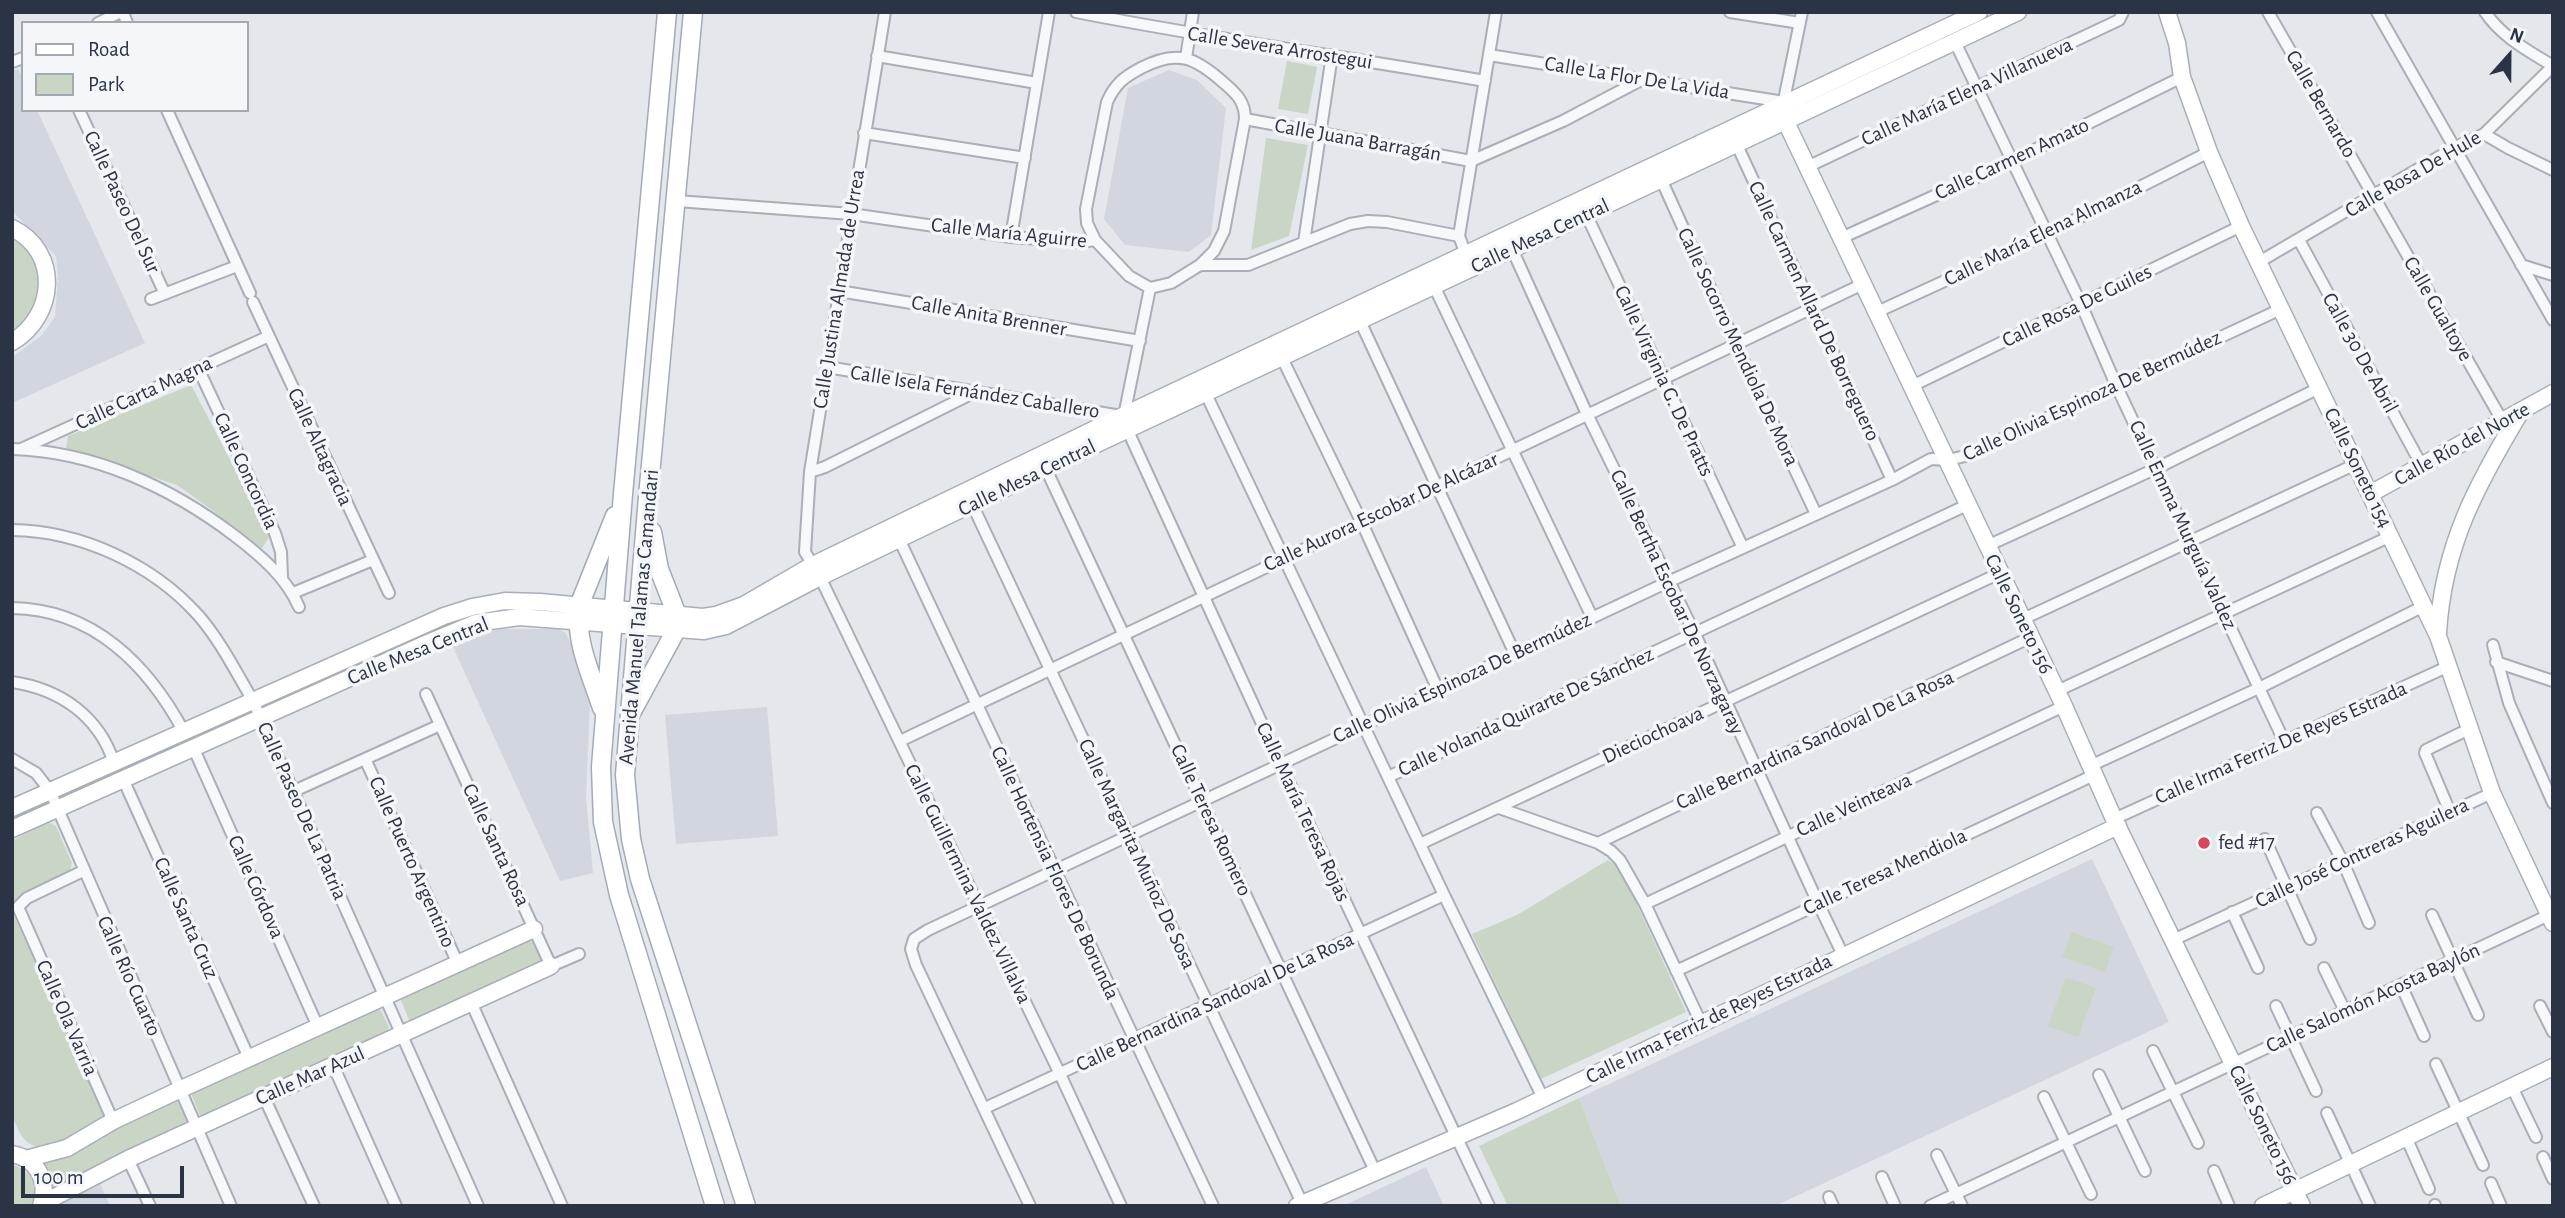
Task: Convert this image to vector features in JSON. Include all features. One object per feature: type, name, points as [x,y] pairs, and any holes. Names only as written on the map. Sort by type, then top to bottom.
[{"type":"main road","name":"Avenida Manuel Talamas Camandari","points":[[667,12],[612,616],[601,795],[609,854],[715,1206]]},
{"type":"main road","name":"Avenida Manuel Talamas Camandari","points":[[693,12],[625,775],[631,839],[640,878],[746,1206]]},
{"type":"main road","points":[[657,128],[660,186],[666,196],[677,201]]},
{"type":"main road","points":[[604,715],[587,668],[578,613],[623,494]]},
{"type":"main road","points":[[629,717],[676,623],[654,551],[648,498]]},
{"type":"street","points":[[102,21],[122,12]]},
{"type":"street","name":"Calle Justina Almada de Urrea","points":[[816,571],[805,552],[804,540],[810,472],[885,12]]},
{"type":"street","points":[[1011,237],[1049,12]]},
{"type":"street","name":"Calle Severa Arrostegui","points":[[1076,12],[1190,34],[1485,81]]},
{"type":"street","points":[[1186,58],[1193,12]]},
{"type":"street","points":[[1469,261],[1459,236],[1496,12]]},
{"type":"street","points":[[1730,12],[1801,18],[1784,109]]},
{"type":"street","name":"Calle Mesa Central","points":[[12,808],[444,615],[472,607],[505,601],[578,613],[676,623],[728,612],[1469,261],[1979,12]]},
{"type":"street","name":"Calle Mesa Central","points":[[816,571],[899,539],[1046,469],[1126,423],[1206,394],[1434,286],[1469,261],[1512,249],[1661,179],[1736,143],[1784,109],[1955,43],[2018,12]]},
{"type":"street","name":"Calle María Elena Villanueva","points":[[1807,167],[2119,20],[2123,12]]},
{"type":"street","name":"Calle Soneto 154","points":[[2167,12],[2177,43],[2182,77],[2209,152],[2241,226],[2438,636],[2492,793],[2551,919]]},
{"type":"street","name":"Calle Bernardo","points":[[2268,12],[2374,196]]},
{"type":"street","points":[[2377,12],[2553,320]]},
{"type":"street","points":[[2484,12],[2506,37],[2553,66]]},
{"type":"street","name":"Calle Emma Murguía Valdez","points":[[1955,43],[2081,304],[2116,385],[2284,741]]},
{"type":"street","points":[[1304,242],[1332,55]]},
{"type":"street","name":"Calle La Flor De La Vida","points":[[1489,55],[1643,79],[1784,109]]},
{"type":"street","points":[[877,56],[1037,83]]},
{"type":"street","points":[[1095,240],[1087,223],[1086,209],[1107,102],[1114,86],[1125,76],[1170,56],[1186,58],[1205,66],[1239,96],[1245,108],[1224,231],[1214,251],[1200,265],[1171,283],[1150,288],[1126,423]]},
{"type":"street","name":"Calle Rosa De Hule","points":[[2259,262],[2454,148],[2484,134],[2553,66]]},
{"type":"street","name":"Calle Carmen Amato","points":[[1841,238],[2012,160],[2182,77]]},
{"type":"street","points":[[1471,161],[1563,121],[1643,79]]},
{"type":"street","name":"Calle Soneto 156","points":[[1784,109],[1807,167],[2057,691],[2116,822],[2299,1198]]},
{"type":"street","name":"Calle Paseo Del Sur","points":[[80,112],[165,293]]},
{"type":"street","name":"Calle Altagracia","points":[[168,112],[267,337],[389,593]]},
{"type":"street","name":"Calle Juana Barragán","points":[[1245,119],[1471,161]]},
{"type":"street","points":[[864,133],[1025,158]]},
{"type":"street","points":[[2484,134],[2553,170]]},
{"type":"street","name":"Calle Carmen Allard De Borreguero","points":[[1736,143],[1892,480]]},
{"type":"street","name":"Calle María Elena Almanza","points":[[1877,312],[2047,234],[2209,152]]},
{"type":"street","name":"Calle Socorro Mendiola De Mora","points":[[1661,179],[1816,514]]},
{"type":"street","name":"Calle Gualtoye","points":[[2374,196],[2503,422]]},
{"type":"street","name":"Calle María Aguirre","points":[[677,201],[851,214],[1011,237],[1081,242],[1095,240],[1129,276],[1150,288]]},
{"type":"street","name":"Calle Virginia G. De Pratts","points":[[1587,214],[1743,548]]},
{"type":"street","points":[[1200,265],[1248,265],[1350,224],[1368,221],[1459,236]]},
{"type":"street","name":"Calle Rosa De Guiles","points":[[1912,386],[2241,226]]},
{"type":"street","points":[[12,228],[28,239],[36,249],[46,272],[47,285],[46,298],[36,321],[29,330],[12,342]]},
{"type":"street","name":"Calle 30 De Abril","points":[[2299,240],[2422,466]]},
{"type":"street","name":"Calle Bertha Escobar De Norzagaray","points":[[1512,249],[1587,414],[1693,632],[1843,955]]},
{"type":"street","points":[[2521,265],[2553,275]]},
{"type":"street","name":"Calle Paseo Del Sur","points":[[151,299],[237,266]]},
{"type":"street","name":"Calle Aurora Escobar De Alcázar","points":[[900,741],[1863,284]]},
{"type":"street","points":[[1434,286],[1592,617]]},
{"type":"street","name":"Calle Anita Brenner","points":[[839,291],[1140,341]]},
{"type":"street","name":"Calle Olivia Espinoza De Bermúdez","points":[[1030,1206],[916,965],[911,949],[914,939],[977,906],[1592,617],[1892,480],[1931,459],[1948,460],[1965,456],[2281,309]]},
{"type":"street","points":[[1360,321],[1515,654]]},
{"type":"street","name":"Calle Carta Magna","points":[[16,449],[267,337]]},
{"type":"street","points":[[1282,358],[1362,523],[1438,690]]},
{"type":"street","name":"Calle Isela Fernández Caballero","points":[[827,367],[1126,423]]},
{"type":"street","name":"Calle Concordia","points":[[198,368],[275,533],[281,552],[282,577]]},
{"type":"street","points":[[1987,545],[2157,468],[2319,388]]},
{"type":"street","points":[[810,472],[973,393]]},
{"type":"street","name":"Calle Río del Norte","points":[[2370,494],[2553,393]]},
{"type":"street","name":"Calle Yolanda Quirarte De Sánchez","points":[[1206,394],[1543,1098]]},
{"type":"street","points":[[2438,636],[2439,615],[2450,557],[2460,526],[2476,491],[2521,411]]},
{"type":"street","name":"Calle María Teresa Rojas","points":[[1126,423],[1202,596],[1489,1206]]},
{"type":"street","name":"Calle Concordia","points":[[16,449],[83,459],[167,491],[228,531],[282,577],[299,607]]},
{"type":"street","points":[[2023,619],[2356,464]]},
{"type":"street","name":"Calle Teresa Romero","points":[[1046,469],[1375,1171]]},
{"type":"street","name":"Calle Margarita Muñoz De Sosa","points":[[972,504],[1300,1204]]},
{"type":"street","name":"Calle Yolanda Quirarte De Sánchez","points":[[1388,777],[1968,505]]},
{"type":"street","name":"Calle Paseo De La Patria","points":[[12,530],[57,536],[101,548],[131,563],[191,608],[208,629],[253,701],[478,1206]]},
{"type":"street","points":[[2057,691],[2391,536]]},
{"type":"street","name":"Calle Hortensia Flores De Borunda","points":[[899,539],[1213,1206]]},
{"type":"street","points":[[293,593],[373,559]]},
{"type":"street","name":"Calle Guillermina Valdez Villalva","points":[[816,571],[1060,1074],[1121,1206]]},
{"type":"street","name":"Dieciochoava","points":[[1420,844],[2000,573]]},
{"type":"street","name":"Calle Teresa Mendiola","points":[[1676,971],[2424,606]]},
{"type":"street","points":[[472,607],[477,623]]},
{"type":"street","points":[[12,608],[60,616],[92,629],[112,641],[149,677],[167,701],[184,732]]},
{"type":"street","name":"Calle Mesa Central","points":[[12,829],[477,623],[578,613]]},
{"type":"street","name":"Calle Bernardina Sandoval De La Rosa","points":[[1598,843],[2031,637]]},
{"type":"street","points":[[2493,645],[2509,703],[2553,803]]},
{"type":"street","points":[[2496,662],[2553,681]]},
{"type":"street","name":"Calle Irma Ferriz De Reyes Estrada","points":[[2116,822],[2284,741],[2447,667]]},
{"type":"street","points":[[12,682],[45,690],[73,705],[102,734],[114,763]]},
{"type":"street","name":"Calle Santa Rosa","points":[[426,694],[551,966]]},
{"type":"street","name":"Calle Veinteava","points":[[1645,904],[2064,706]]},
{"type":"street","points":[[294,791],[366,761],[440,725]]},
{"type":"street","points":[[2451,812],[2425,753],[2426,750],[2469,729]]},
{"type":"street","name":"Calle Córdova","points":[[193,747],[318,1027]]},
{"type":"street","name":"Calle Río Cuarto","points":[[12,759],[36,773],[50,791],[231,1206]]},
{"type":"street","name":"Calle Puerto Argentino","points":[[366,761],[458,964]]},
{"type":"street","name":"Calle Santa Cruz","points":[[123,779],[250,1058]]},
{"type":"street","name":"Calle José Contreras Aguilera","points":[[2173,940],[2492,793]]},
{"type":"street","name":"Calle Irma Ferriz De Reyes Estrada","points":[[1499,808],[1598,843],[1620,860],[1645,904],[1701,1023]]},
{"type":"street","points":[[2317,813],[2343,862],[2369,923]]},
{"type":"street","name":"Calle Irma Ferriz de Reyes Estrada","points":[[1300,1204],[1543,1098],[2116,822]]},
{"type":"street","points":[[2266,839],[2310,939]]},
{"type":"street","name":"Calle Ola Varria","points":[[83,871],[27,898],[18,908],[113,1121]]},
{"type":"street","name":"Calle Bernardina Sandoval De La Rosa","points":[[985,1108],[1444,895]]},
{"type":"street","name":"Calle José Contreras Aguilera","points":[[2232,912],[2258,968]]},
{"type":"street","points":[[2432,915],[2478,1015]]},
{"type":"street","name":"Calle Salomón Acosta Baylón","points":[[1930,1206],[2452,960],[2551,919]]},
{"type":"street","name":"Calle Mar Azul","points":[[18,1153],[67,1148],[113,1121],[179,1090],[534,929]]},
{"type":"street","name":"Calle Mar Azul","points":[[42,1204],[128,1158],[579,954]]},
{"type":"street","points":[[2324,968],[2345,1011]]},
{"type":"street","points":[[2401,985],[2424,1037]]},
{"type":"street","points":[[471,1002],[562,1206]]},
{"type":"street","points":[[2276,1006],[2316,1091]]},
{"type":"street","points":[[2540,1006],[2553,1032]]},
{"type":"street","points":[[2153,1051],[2198,1143]]},
{"type":"street","points":[[2436,1064],[2483,1165]]},
{"type":"street","points":[[333,1065],[396,1206]]},
{"type":"street","points":[[2263,1206],[2299,1198],[2350,1164],[2553,1067]]},
{"type":"street","points":[[2099,1075],[2145,1171]]},
{"type":"street","points":[[2512,1087],[2536,1137]]},
{"type":"street","points":[[264,1097],[314,1206]]},
{"type":"street","points":[[2044,1097],[2091,1194]]},
{"type":"street","points":[[2327,1113],[2370,1206]]},
{"type":"street","points":[[2406,1137],[2429,1189]]},
{"type":"street","points":[[18,1153],[38,1170],[43,1180],[45,1191],[42,1204]]},
{"type":"street","points":[[1937,1155],[1962,1206]]},
{"type":"street","points":[[2543,1157],[2553,1179]]},
{"type":"street","points":[[128,1158],[150,1206]]},
{"type":"street","points":[[2214,1171],[2229,1206]]},
{"type":"street","points":[[1882,1177],[1895,1206]]},
{"type":"street","points":[[2491,1183],[2501,1206]]},
{"type":"shaded area","points":[[18,69],[21,75],[21,112],[38,112],[145,343],[12,403],[12,357],[41,336],[55,317],[58,276],[56,256],[12,211],[12,71]]},
{"type":"shaded area","points":[[1169,70],[1197,80],[1226,108],[1211,235],[1189,252],[1125,245],[1104,219],[1128,88]]},
{"type":"shaded area","points":[[502,629],[558,629],[566,633],[576,658],[590,702],[586,797],[593,873],[560,881],[452,645],[474,635]]},
{"type":"shaded area","points":[[767,707],[778,836],[676,844],[665,715]]},
{"type":"shaded area","points":[[2092,859],[2169,1022],[1775,1206],[1621,1206],[1579,1098]]},
{"type":"shaded area","points":[[1426,1167],[1443,1204],[1439,1206],[1343,1206]]},
{"type":"shaded area","points":[[99,1181],[110,1206],[55,1206],[66,1195]]},
{"type":"green space","points":[[1287,61],[1317,67],[1308,114],[1278,109]]},
{"type":"green space","points":[[1266,138],[1308,145],[1289,236],[1251,250]]},
{"type":"green space","points":[[12,235],[33,251],[45,296],[12,342]]},
{"type":"green space","points":[[191,385],[270,536],[260,551],[212,510],[177,485],[66,448],[68,436]]},
{"type":"green space","points":[[51,823],[56,826],[72,863],[69,874],[25,893],[15,907],[14,916],[105,1116],[91,1129],[71,1140],[60,1145],[39,1147],[24,1139],[12,1116],[12,841],[43,824]]},
{"type":"green space","points":[[1608,860],[1621,869],[1686,1012],[1541,1079],[1472,934],[1517,915]]},
{"type":"green space","points":[[2072,932],[2114,947],[2105,972],[2062,957]]},
{"type":"green space","points":[[527,939],[538,950],[540,966],[410,1022],[400,998]]},
{"type":"green space","points":[[2066,977],[2096,988],[2078,1037],[2048,1026]]},
{"type":"green space","points":[[373,1008],[380,1009],[389,1027],[387,1032],[203,1117],[199,1114],[191,1093]]},
{"type":"green space","points":[[1579,1098],[1621,1206],[1508,1206],[1479,1146]]},
{"type":"green space","points":[[176,1099],[190,1125],[47,1193],[40,1160]]},
{"type":"green space","points":[[12,1165],[25,1171],[33,1180],[35,1192],[31,1206],[12,1206]]},
{"type":"place","name":"fed #17","points":[[2204,843]]}]
